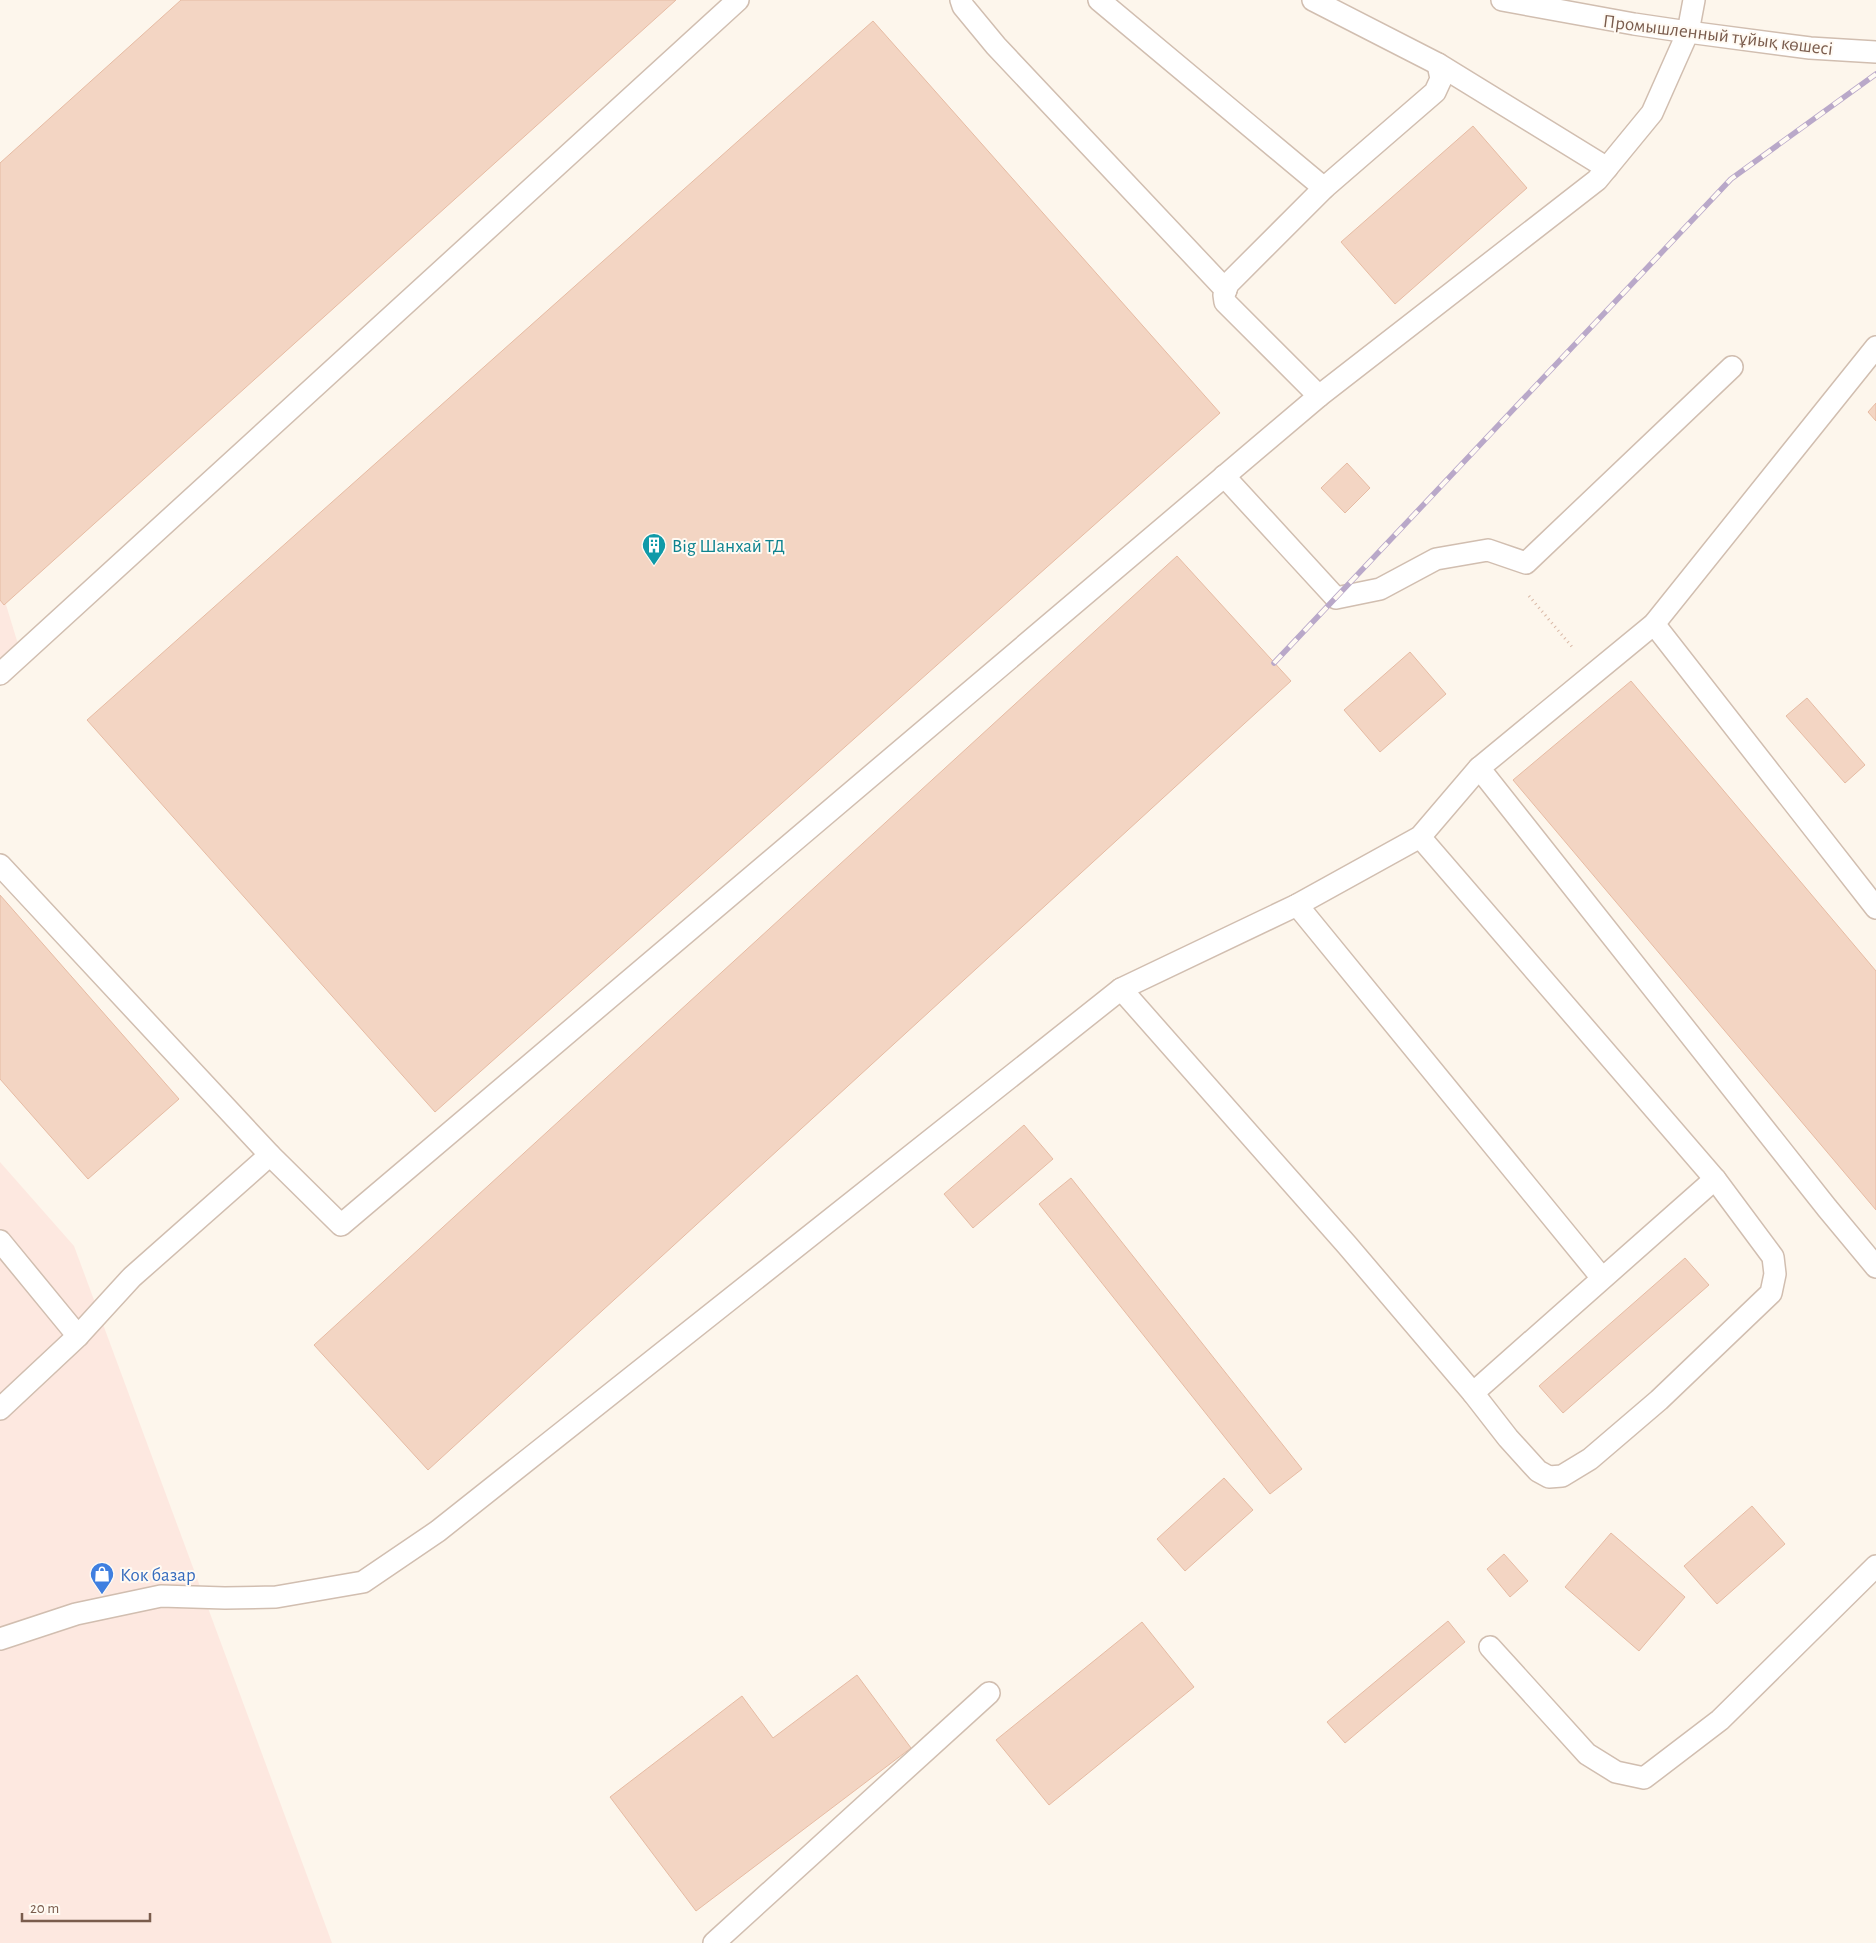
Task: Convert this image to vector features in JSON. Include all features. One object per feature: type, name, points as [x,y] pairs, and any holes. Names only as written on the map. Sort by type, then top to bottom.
[{"type":"lane","points":[[0,674],[738,0]]},
{"type":"lane","points":[[961,0],[963,6],[996,46],[1226,290]]},
{"type":"lane","points":[[1099,0],[1324,188]]},
{"type":"lane","points":[[1312,0],[1438,64],[1607,168]]},
{"type":"lane","name":"Промышленный тұйық көшесі","points":[[1502,0],[1624,23],[1688,32],[1810,48],[1876,52]]},
{"type":"lane","points":[[0,864],[270,1155],[341,1225],[1318,396],[1597,180],[1652,113],[1688,32],[1694,0]]},
{"type":"lane","points":[[1318,396],[1225,302],[1228,284],[1324,188],[1435,92],[1441,79],[1438,64]]},
{"type":"lane","points":[[0,1639],[76,1614],[162,1596],[226,1598],[276,1596],[363,1582],[438,1531],[1121,989],[1297,905],[1420,837],[1479,768],[1654,624],[1876,347]]},
{"type":"lane","points":[[1224,476],[1336,598],[1380,588],[1436,559],[1488,550],[1526,563],[1732,367]]},
{"type":"lane","points":[[1654,624],[1876,908]]},
{"type":"lane","points":[[1479,768],[1827,1208],[1876,1267]]},
{"type":"lane","points":[[1121,989],[1347,1245],[1473,1393],[1508,1438],[1538,1471],[1549,1477],[1562,1476],[1590,1458],[1659,1400],[1771,1293],[1776,1274],[1773,1257],[1715,1179],[1420,837]]},
{"type":"lane","points":[[1297,905],[1602,1278]]},
{"type":"lane","points":[[0,1409],[78,1336],[132,1277],[270,1155]]},
{"type":"lane","points":[[1473,1393],[1715,1179]]},
{"type":"lane","points":[[0,1240],[78,1336]]},
{"type":"lane","points":[[1490,1647],[1587,1754],[1616,1772],[1644,1778],[1720,1720],[1876,1566]]},
{"type":"lane","points":[[714,1943],[988,1693]]},
{"type":"path","points":[[1526,563],[1529,598],[1594,673]]},
{"type":"shaded area","points":[[0,585],[21,654],[0,677]]},
{"type":"shaded area","name":"Кок базар","points":[[0,1162],[74,1246],[332,1943],[0,1943]]},
{"type":"building","points":[[181,0],[676,0],[4,605],[0,600],[0,163]]},
{"type":"building","name":"Big Шанхай ТД","points":[[873,21],[1220,413],[435,1112],[87,720]]},
{"type":"building","points":[[1473,126],[1527,188],[1395,304],[1341,242]]},
{"type":"building","points":[[1876,403],[1876,421],[1868,412]]},
{"type":"building","points":[[1347,463],[1370,488],[1345,513],[1321,488]]},
{"type":"building","points":[[1177,556],[1291,681],[428,1470],[314,1345]]},
{"type":"building","points":[[1410,652],[1446,694],[1380,752],[1344,710]]},
{"type":"building","points":[[1631,681],[1876,971],[1876,1210],[1513,780]]},
{"type":"building","points":[[1807,698],[1865,765],[1845,783],[1786,716]]},
{"type":"building","points":[[0,895],[179,1099],[88,1179],[0,1079]]},
{"type":"building","points":[[1024,1125],[1053,1159],[973,1228],[944,1194]]},
{"type":"building","points":[[1071,1178],[1302,1469],[1270,1494],[1039,1204]]},
{"type":"building","points":[[1685,1258],[1709,1285],[1563,1413],[1539,1386]]},
{"type":"building","points":[[1224,1478],[1253,1510],[1185,1571],[1157,1539]]},
{"type":"building","points":[[1752,1506],[1785,1544],[1717,1604],[1684,1566]]},
{"type":"building","points":[[1611,1533],[1685,1597],[1639,1651],[1565,1587]]},
{"type":"building","points":[[1504,1554],[1528,1581],[1510,1597],[1487,1569]]},
{"type":"building","points":[[1448,1621],[1465,1642],[1345,1743],[1327,1722]]},
{"type":"building","points":[[1142,1622],[1194,1687],[1049,1805],[996,1740]]},
{"type":"building","points":[[857,1675],[911,1748],[696,1911],[610,1797],[742,1696],[773,1738]]},
{"type":"railway","points":[[1274,663],[1731,179],[1876,74]]},
{"type":"place","name":"Big Шанхай ТД","points":[[654,566]]},
{"type":"place","name":"Кок базар","points":[[102,1595]]}]
